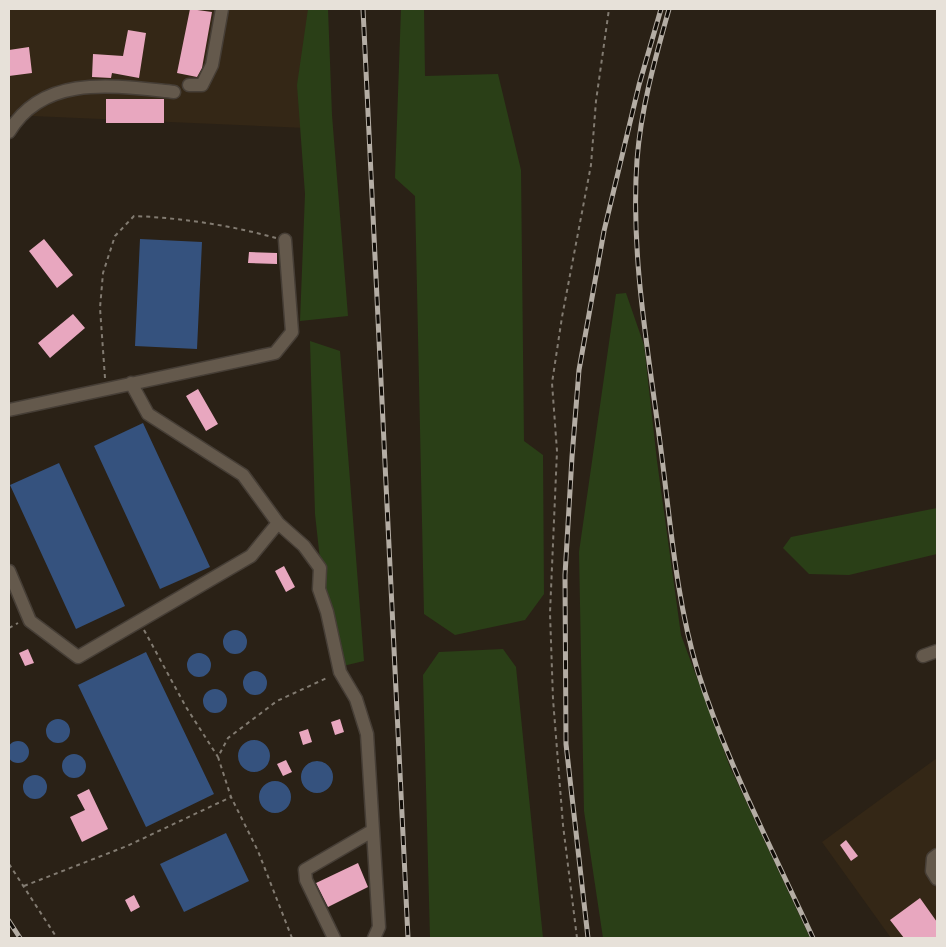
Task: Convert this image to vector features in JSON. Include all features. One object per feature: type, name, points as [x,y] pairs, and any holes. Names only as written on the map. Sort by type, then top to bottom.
[{"type":"lane","points":[[189,85],[202,85],[212,65],[222,9]]},
{"type":"lane","points":[[9,132],[26,109],[61,90],[88,87],[174,92]]},
{"type":"lane","points":[[9,410],[131,382],[275,353],[292,332],[285,240]]},
{"type":"lane","points":[[131,382],[148,414],[243,475],[278,522],[304,546],[320,568],[318,589],[327,612],[340,672],[356,699],[367,734],[379,927],[374,938]]},
{"type":"lane","points":[[9,571],[30,622],[78,658],[251,556],[278,522]]},
{"type":"lane","points":[[923,656],[937,651]]},
{"type":"lane","points":[[334,938],[306,880],[304,870],[372,831]]},
{"type":"lane","points":[[937,855],[932,858],[932,871],[937,879]]},
{"type":"path","points":[[577,938],[563,824],[553,699],[550,613],[558,451],[552,383],[562,317],[591,165],[596,101],[609,9]]},
{"type":"path","points":[[106,388],[100,324],[103,273],[115,236],[134,216],[174,218],[240,228],[285,240]]},
{"type":"path","points":[[140,621],[186,707],[218,757],[230,797],[258,851],[292,938]]},
{"type":"path","points":[[218,757],[228,738],[277,701],[340,672]]},
{"type":"path","points":[[24,886],[127,846],[230,797]]},
{"type":"path","points":[[9,864],[57,938]]},
{"type":"shaded area","points":[[9,9],[311,9],[306,128],[9,115]]},
{"type":"shaded area","points":[[937,758],[937,938],[891,938],[822,842]]},
{"type":"green space","points":[[308,9],[328,9],[332,115],[348,316],[300,321],[305,194],[297,85]]},
{"type":"green space","points":[[401,9],[424,9],[425,76],[498,74],[521,170],[524,441],[543,455],[544,594],[525,620],[455,635],[424,614],[415,196],[395,178]]},
{"type":"green space","points":[[626,293],[644,345],[657,461],[681,635],[730,767],[810,938],[603,938],[584,811],[579,552],[616,294]]},
{"type":"green space","points":[[310,341],[340,351],[364,661],[343,666],[323,587],[315,514]]},
{"type":"green space","points":[[937,508],[937,554],[849,575],[809,574],[783,548],[791,537]]},
{"type":"green space","points":[[503,649],[516,667],[543,938],[430,938],[423,675],[439,652]]},
{"type":"water","points":[[140,239],[202,242],[197,349],[135,346]]},
{"type":"water","points":[[143,423],[210,567],[160,589],[94,446]]},
{"type":"water","points":[[59,463],[125,606],[76,629],[10,485]]},
{"type":"water","points":[[235,630],[240,631],[246,637],[246,647],[240,653],[235,654],[230,653],[224,647],[223,642],[224,637],[230,631]]},
{"type":"water","points":[[146,652],[214,794],[146,827],[78,685]]},
{"type":"water","points":[[199,653],[204,654],[210,660],[210,670],[204,676],[199,677],[194,676],[188,670],[187,665],[188,660],[194,654]]},
{"type":"water","points":[[255,671],[260,672],[266,678],[266,688],[260,694],[255,695],[250,694],[244,688],[243,683],[244,678],[250,672]]},
{"type":"water","points":[[215,689],[220,690],[226,696],[226,706],[220,712],[215,713],[210,712],[204,706],[203,701],[204,696],[210,690]]},
{"type":"water","points":[[58,719],[63,720],[69,726],[69,736],[63,742],[58,743],[53,742],[47,736],[46,731],[47,726],[53,720]]},
{"type":"water","points":[[254,740],[260,741],[265,745],[269,750],[269,762],[265,767],[260,771],[254,772],[248,771],[243,767],[239,762],[238,756],[239,750],[243,745],[248,741]]},
{"type":"water","points":[[18,741],[26,744],[29,752],[26,760],[18,763],[10,760],[7,752],[10,744]]},
{"type":"water","points":[[74,754],[79,755],[85,761],[85,771],[79,777],[74,778],[69,777],[63,771],[62,766],[63,761],[69,755]]},
{"type":"water","points":[[317,761],[323,762],[328,766],[332,771],[332,783],[328,788],[323,792],[317,793],[311,792],[306,788],[302,783],[301,777],[302,771],[306,766],[311,762]]},
{"type":"water","points":[[35,775],[40,776],[46,782],[46,792],[40,798],[35,799],[30,798],[24,792],[23,787],[24,782],[30,776]]},
{"type":"water","points":[[275,781],[281,782],[286,786],[290,791],[290,803],[286,808],[281,812],[275,813],[269,812],[264,808],[260,803],[259,797],[260,791],[264,786],[269,782]]},
{"type":"water","points":[[226,833],[249,881],[184,912],[160,864]]},
{"type":"building","points":[[190,9],[212,12],[202,68],[197,77],[177,73]]},
{"type":"building","points":[[128,30],[146,33],[139,78],[112,73],[111,78],[92,77],[93,54],[123,56]]},
{"type":"building","points":[[29,47],[32,73],[9,76],[9,50]]},
{"type":"building","points":[[106,99],[164,99],[164,123],[106,123]]},
{"type":"building","points":[[44,239],[73,275],[57,288],[29,251]]},
{"type":"building","points":[[249,252],[277,253],[277,264],[248,263]]},
{"type":"building","points":[[73,314],[85,328],[50,358],[38,343]]},
{"type":"building","points":[[198,389],[218,424],[206,431],[186,396]]},
{"type":"building","points":[[284,566],[295,587],[286,592],[275,571]]},
{"type":"building","points":[[28,649],[34,663],[25,666],[19,653]]},
{"type":"building","points":[[340,719],[344,732],[335,735],[331,722]]},
{"type":"building","points":[[308,729],[312,742],[303,745],[299,732]]},
{"type":"building","points":[[286,760],[292,772],[283,776],[277,764]]},
{"type":"building","points":[[89,789],[108,829],[82,842],[70,817],[85,810],[77,795]]},
{"type":"building","points":[[846,840],[858,856],[851,861],[840,845]]},
{"type":"building","points":[[358,863],[368,887],[328,907],[316,883]]},
{"type":"building","points":[[134,895],[140,907],[131,912],[125,900]]},
{"type":"building","points":[[920,898],[937,922],[937,938],[904,938],[890,920]]},
{"type":"railway","points":[[363,9],[408,938]]},
{"type":"railway","points":[[588,938],[566,744],[565,575],[572,457],[579,370],[604,231],[639,85],[661,9]]},
{"type":"railway","points":[[669,9],[645,103],[639,141],[636,235],[642,309],[680,593],[698,672],[722,739],[813,938]]},
{"type":"railway","points":[[9,921],[20,938]]}]
